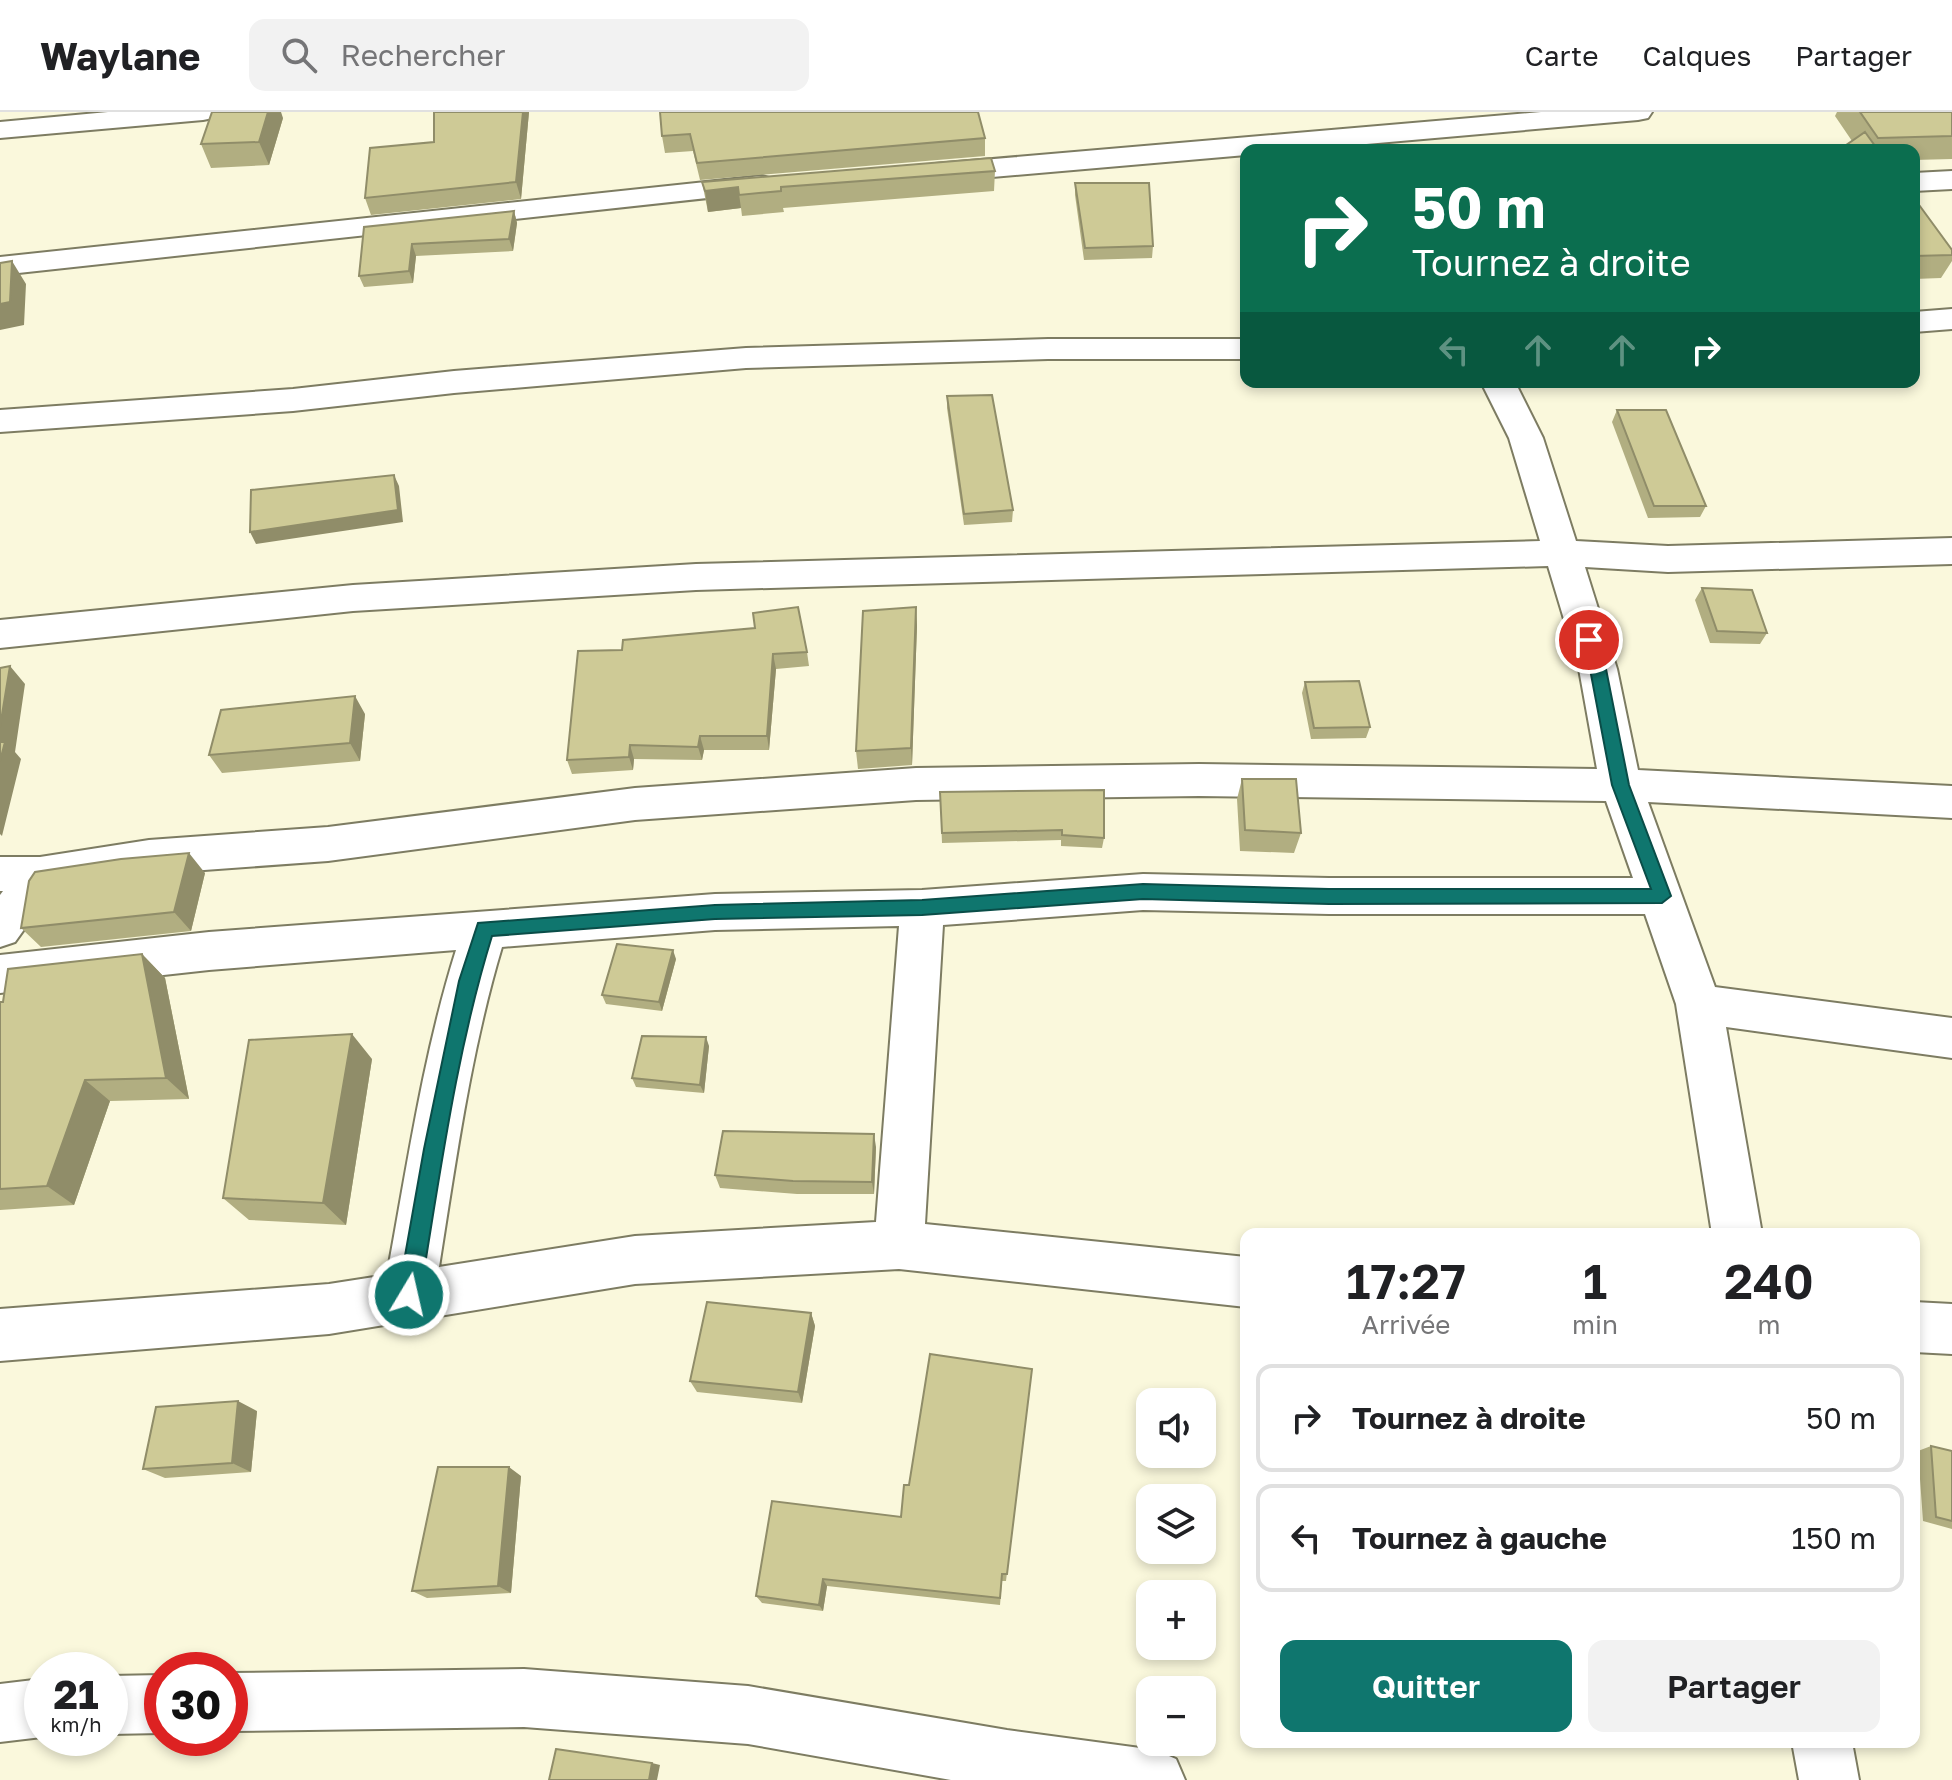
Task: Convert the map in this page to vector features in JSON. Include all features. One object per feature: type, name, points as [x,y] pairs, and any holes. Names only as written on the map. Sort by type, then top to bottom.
[{"type":"street","points":[[0,130],[203,112]]},
{"type":"street","points":[[1279,144],[1375,132],[1638,112]]},
{"type":"street","points":[[904,175],[1240,149]]},
{"type":"street","points":[[1920,182],[1952,180]]},
{"type":"street","points":[[0,266],[791,182]]},
{"type":"street","points":[[1920,322],[1952,319]]},
{"type":"street","points":[[0,421],[293,400],[454,382],[746,358],[1048,349],[1240,349]]},
{"type":"street","points":[[1501,388],[1526,438],[1598,669],[1621,785],[1699,1004],[1736,1228]]},
{"type":"street","points":[[0,634],[353,598],[696,577],[1562,553],[1668,559],[1952,551]]},
{"type":"street","points":[[0,929],[20,874],[149,857],[328,844],[635,804],[916,784],[1199,780],[1621,785],[1952,802]]},
{"type":"street","points":[[0,974],[209,951],[715,912],[922,908],[1143,892],[1329,896],[1662,896]]},
{"type":"street","points":[[899,1245],[922,908]]},
{"type":"street","points":[[409,1295],[434,1149],[469,981],[485,929]]},
{"type":"street","points":[[1699,1004],[1952,1038]]},
{"type":"street","points":[[0,1335],[329,1309],[635,1260],[899,1245],[1240,1282]]},
{"type":"street","points":[[1920,1327],[1952,1329]]},
{"type":"street","points":[[248,1702],[524,1698],[748,1715],[1007,1760],[1155,1780]]},
{"type":"street","points":[[0,1713],[24,1710]]},
{"type":"street","points":[[1823,1748],[1829,1780]]},
{"type":"building","points":[[212,112],[268,112],[259,142],[201,144]]},
{"type":"building","points":[[434,112],[523,112],[516,182],[365,198],[370,148],[434,142]]},
{"type":"building","points":[[660,112],[978,112],[985,138],[697,163],[690,134],[662,136]]},
{"type":"building","points":[[1860,112],[1952,112],[1952,136],[1878,138]]},
{"type":"building","points":[[1865,132],[1874,144],[1848,144]]},
{"type":"building","points":[[991,158],[995,171],[781,187],[781,191],[739,195],[738,187],[705,191],[702,182]]},
{"type":"building","points":[[1075,183],[1149,183],[1153,246],[1085,248]]},
{"type":"building","points":[[1920,206],[1952,250],[1952,255],[1920,256]]},
{"type":"building","points":[[514,211],[509,239],[412,244],[409,271],[359,276],[364,227]]},
{"type":"building","points":[[12,261],[10,302],[0,304],[0,263]]},
{"type":"building","points":[[992,395],[1013,510],[964,514],[947,396]]},
{"type":"building","points":[[1617,410],[1666,410],[1706,506],[1654,506]]},
{"type":"building","points":[[394,475],[398,510],[250,532],[251,490]]},
{"type":"building","points":[[1702,588],[1752,590],[1767,633],[1717,631]]},
{"type":"building","points":[[798,607],[807,652],[773,654],[767,736],[700,736],[698,747],[630,745],[629,757],[567,760],[578,651],[622,650],[623,640],[755,628],[753,613]]},
{"type":"building","points":[[916,607],[911,748],[856,751],[863,611]]},
{"type":"building","points":[[10,666],[0,727],[0,668]]},
{"type":"building","points":[[1359,681],[1370,727],[1314,728],[1305,682]]},
{"type":"building","points":[[355,696],[350,743],[209,755],[221,710]]},
{"type":"building","points":[[0,742],[5,742],[0,761]]},
{"type":"building","points":[[1242,779],[1296,779],[1301,833],[1245,830]]},
{"type":"building","points":[[1104,790],[1104,838],[1062,835],[1062,830],[942,833],[940,792]]},
{"type":"building","points":[[189,853],[174,912],[21,928],[29,881],[35,872]]},
{"type":"building","points":[[617,944],[673,950],[659,1002],[602,995]]},
{"type":"building","points":[[142,954],[166,1078],[85,1080],[47,1186],[0,1189],[0,1002],[3,1002],[8,969]]},
{"type":"building","points":[[352,1034],[323,1203],[223,1198],[249,1040]]},
{"type":"building","points":[[642,1036],[706,1037],[700,1085],[632,1078]]},
{"type":"building","points":[[723,1131],[874,1134],[872,1182],[793,1181],[715,1175]]},
{"type":"building","points":[[707,1302],[811,1313],[798,1392],[690,1381]]},
{"type":"building","points":[[930,1354],[1032,1369],[1007,1574],[1002,1574],[1000,1598],[823,1579],[819,1605],[756,1596],[772,1501],[901,1517],[904,1485],[909,1485]]},
{"type":"building","points":[[238,1401],[232,1463],[143,1469],[156,1407]]},
{"type":"building","points":[[1931,1446],[1952,1451],[1952,1521],[1936,1517]]},
{"type":"building","points":[[438,1467],[509,1467],[498,1586],[412,1591]]},
{"type":"building","points":[[556,1749],[652,1763],[649,1780],[549,1780]]},
{"type":"route","points":[[409,1295],[434,1149],[469,981],[485,929],[715,912],[922,908],[1143,892],[1329,896],[1662,896],[1621,785],[1598,669],[1589,640]]}]
